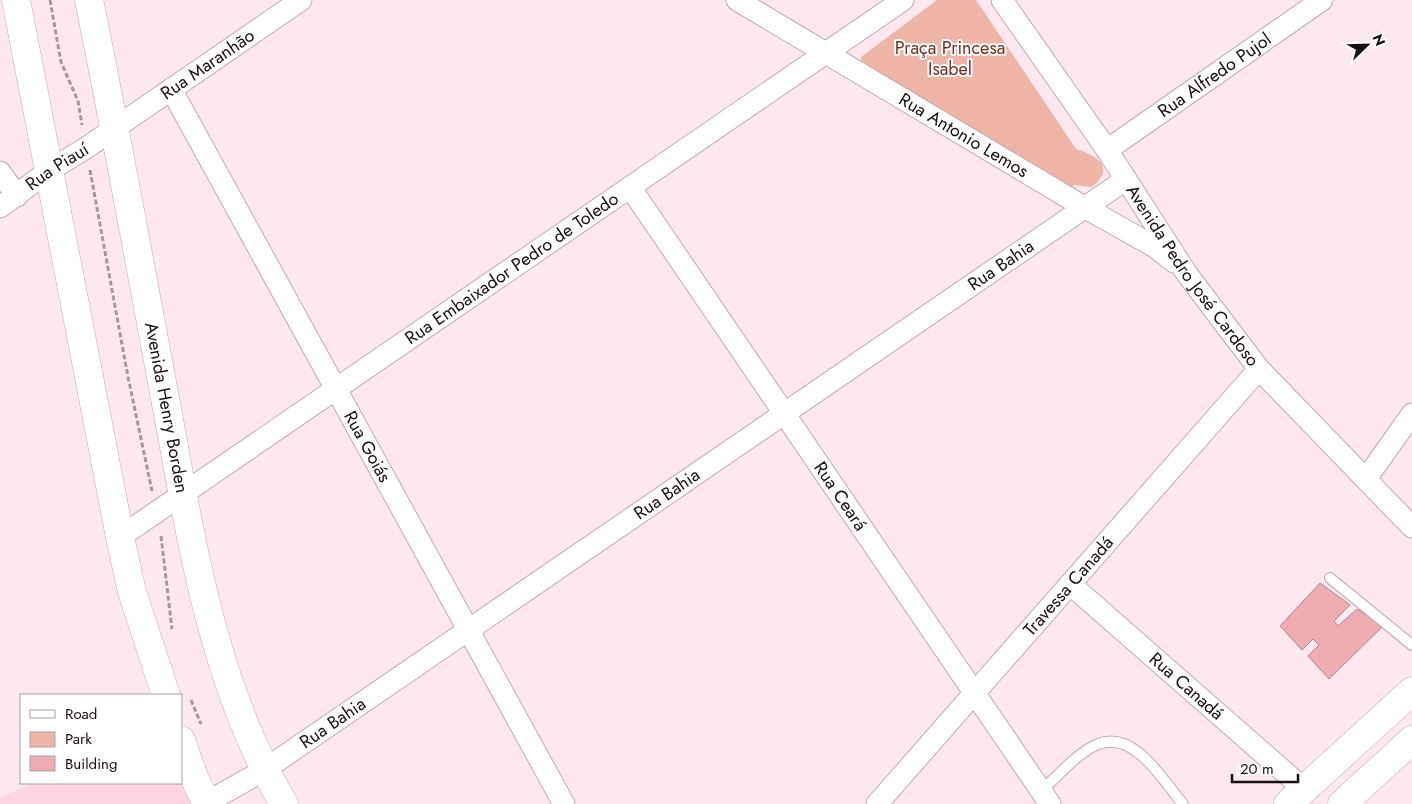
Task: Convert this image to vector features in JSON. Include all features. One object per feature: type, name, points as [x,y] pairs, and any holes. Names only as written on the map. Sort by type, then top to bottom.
[{"type":"street","points":[[16,0],[132,592],[177,694]]},
{"type":"street","name":"Avenida Henry Borden","points":[[89,0],[184,494],[216,646],[240,716],[264,770],[284,804]]},
{"type":"street","name":"Rua Maranhão","points":[[114,127],[301,0]]},
{"type":"street","name":"Rua Antonio Lemos","points":[[737,0],[1084,208],[1155,248],[1187,274]]},
{"type":"street","name":"Rua Embaixador Pedro de Toledo","points":[[120,537],[902,0]]},
{"type":"street","name":"Avenida Pedro José Cardoso","points":[[1002,0],[1107,150],[1187,274],[1259,369],[1412,526]]},
{"type":"street","name":"Rua Alfredo Pujol","points":[[1107,150],[1322,0]]},
{"type":"street","name":"Rua Goiás","points":[[171,89],[564,804]]},
{"type":"street","name":"Rua Piauí","points":[[8,201],[114,127]]},
{"type":"street","points":[[0,172],[8,201]]},
{"type":"street","name":"Rua Bahia","points":[[206,803],[264,770],[1125,180]]},
{"type":"street","name":"Rua Ceará","points":[[630,187],[1046,797]]},
{"type":"street","name":"Travessa Canadá","points":[[877,804],[1259,369]]},
{"type":"street","points":[[1366,479],[1412,414]]},
{"type":"street","name":"Rua Canadá","points":[[1070,584],[1296,797]]},
{"type":"street","points":[[1296,797],[1412,691]]},
{"type":"street","points":[[192,734],[193,775],[206,803]]},
{"type":"street","points":[[1342,804],[1412,740]]},
{"type":"lane","points":[[1330,578],[1412,645]]},
{"type":"lane","points":[[1046,797],[1086,752],[1099,744],[1114,742],[1128,746],[1141,755],[1183,804]]},
{"type":"path","points":[[50,0],[61,62],[78,101],[128,378],[157,513],[174,638]]},
{"type":"path","points":[[182,707],[192,734]]},
{"type":"shaded area","points":[[182,778],[196,804],[0,804],[0,797],[33,784],[182,784]]},
{"type":"green space","name":"Praça Princesa Isabel","points":[[937,0],[976,0],[1076,149],[1091,155],[1101,163],[1103,174],[1092,187],[1074,185],[1069,192],[862,70],[861,57]]},
{"type":"building","points":[[1320,583],[1350,605],[1334,621],[1338,626],[1357,609],[1383,626],[1329,679],[1308,656],[1319,645],[1313,639],[1302,650],[1280,626]]}]
